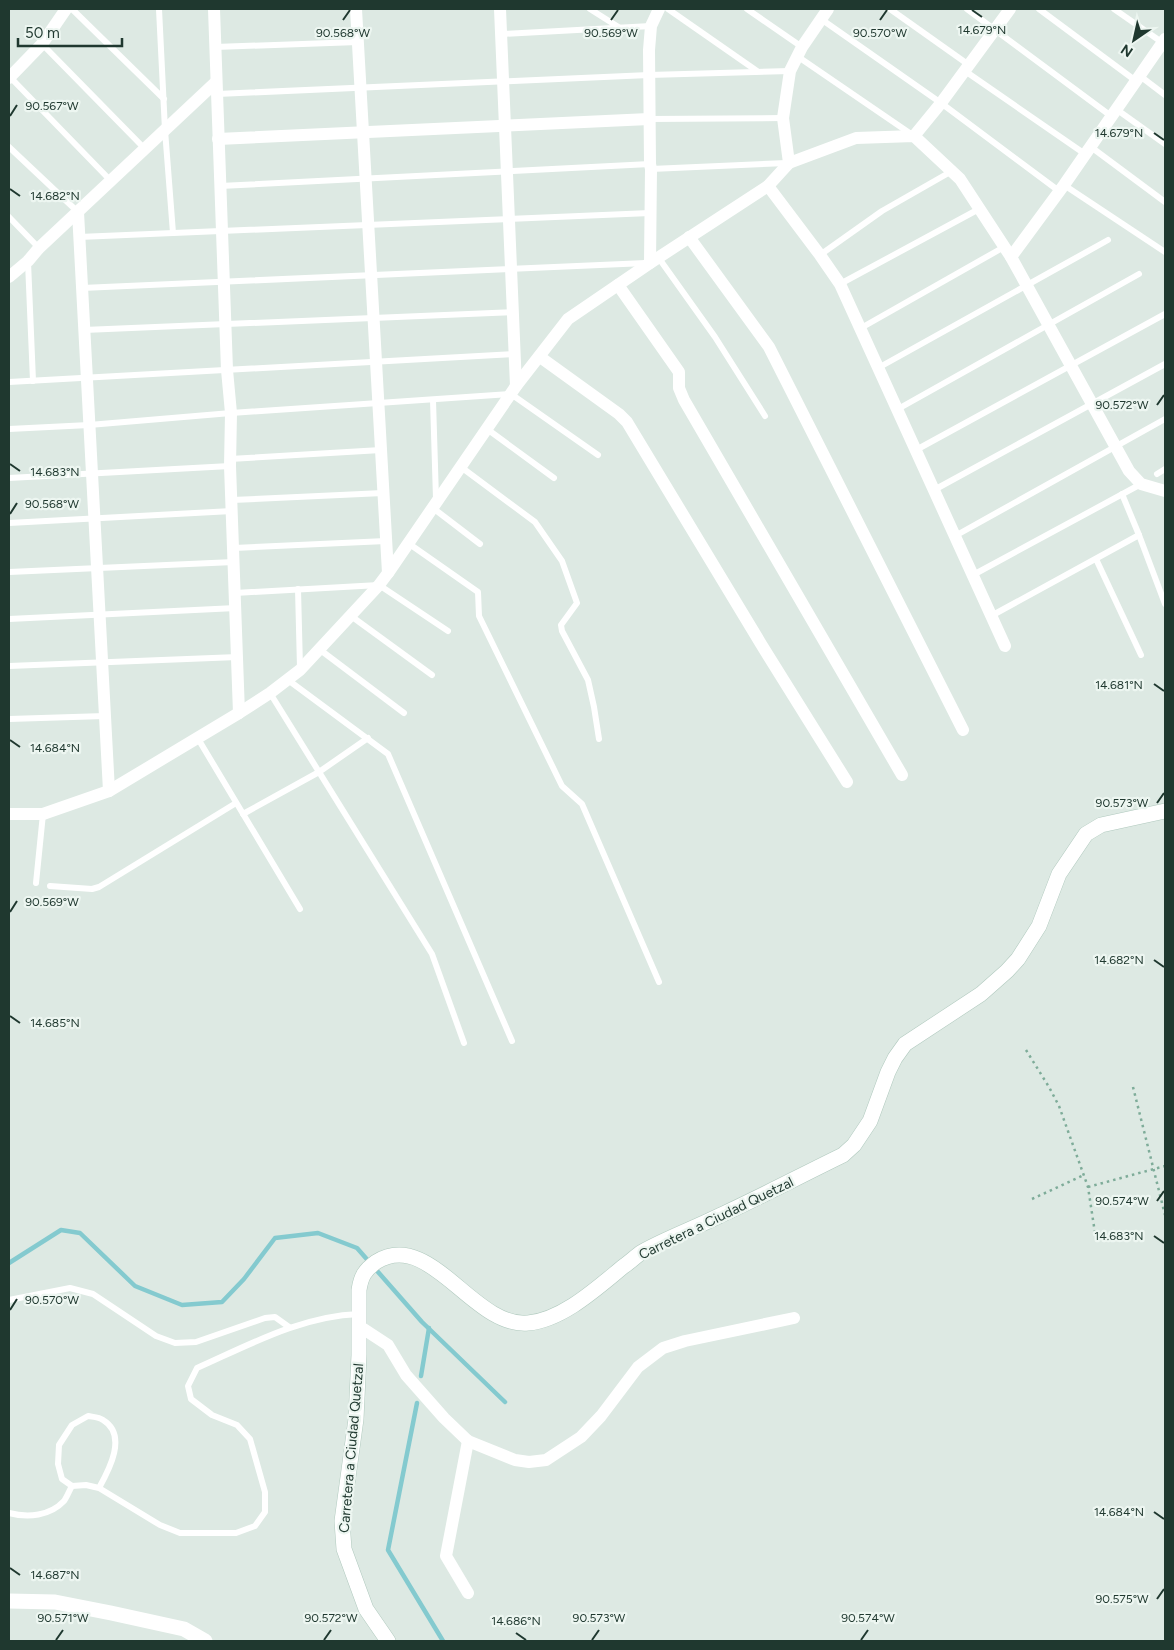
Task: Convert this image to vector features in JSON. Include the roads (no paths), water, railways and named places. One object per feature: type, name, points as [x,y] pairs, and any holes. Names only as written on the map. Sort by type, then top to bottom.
[{"type":"main road","name":"Carretera a Ciudad Quetzal","points":[[388,1641],[366,1609],[344,1549],[342,1521],[356,1419],[360,1283],[367,1268],[385,1257],[397,1255],[414,1259],[437,1270],[480,1306],[503,1320],[527,1323],[552,1316],[577,1303],[641,1253],[742,1206],[843,1155],[854,1145],[870,1121],[888,1072],[905,1044],[982,994],[1007,972],[1018,959],[1039,926],[1060,874],[1086,834],[1101,825],[1165,811]]},
{"type":"main road","points":[[9,1600],[55,1602],[110,1613],[184,1629],[205,1641]]},
{"type":"street","points":[[9,77],[42,44],[66,9]]},
{"type":"street","points":[[214,9],[225,324],[231,413],[230,463],[240,713]]},
{"type":"street","points":[[356,9],[388,573]]},
{"type":"street","points":[[500,9],[514,312],[514,390]]},
{"type":"street","points":[[654,260],[650,213],[649,75],[651,26],[660,9]]},
{"type":"street","points":[[914,136],[941,103],[1010,9]]},
{"type":"street","points":[[789,163],[783,118],[790,71],[825,14]]},
{"type":"street","points":[[1007,252],[1062,188],[1164,41]]},
{"type":"street","points":[[9,276],[28,261],[39,248],[165,130],[216,88]]},
{"type":"street","points":[[218,139],[649,119]]},
{"type":"street","points":[[9,814],[43,814],[109,791],[240,713],[288,680],[300,670],[379,585],[514,390],[568,319],[654,260],[768,186],[789,163],[856,138],[914,136],[960,179],[1007,252],[1129,471],[1141,484],[1165,491]]},
{"type":"street","points":[[768,186],[840,284],[1005,646]]},
{"type":"street","points":[[78,212],[109,791]]},
{"type":"street","points":[[689,237],[769,347],[963,730]]},
{"type":"street","points":[[618,285],[678,372],[679,388],[684,400],[902,775]]},
{"type":"street","points":[[540,357],[619,414],[627,422],[750,628],[847,782]]},
{"type":"street","points":[[359,1320],[388,1345],[406,1375],[444,1418],[468,1441],[515,1460],[530,1462],[546,1460],[581,1437],[601,1416],[638,1367],[663,1348],[685,1341],[794,1318]]},
{"type":"street","points":[[468,1441],[446,1556],[468,1593]]},
{"type":"lane","points":[[72,9],[164,99]]},
{"type":"lane","points":[[159,9],[165,130],[173,233]]},
{"type":"lane","points":[[590,9],[620,28]]},
{"type":"lane","points":[[668,9],[757,71]]},
{"type":"lane","points":[[747,9],[800,52],[914,136]]},
{"type":"lane","points":[[890,9],[967,68],[1165,202]]},
{"type":"lane","points":[[967,9],[1114,112],[1165,144]]},
{"type":"lane","points":[[1039,9],[1165,95]]},
{"type":"lane","points":[[1114,9],[1164,41]]},
{"type":"lane","points":[[825,14],[941,103],[1062,188],[1165,252]]},
{"type":"lane","points":[[502,34],[651,26]]},
{"type":"lane","points":[[215,47],[358,42]]},
{"type":"lane","points":[[42,44],[145,149]]},
{"type":"lane","points":[[216,88],[360,88],[504,80],[790,71]]},
{"type":"lane","points":[[9,77],[111,181]]},
{"type":"lane","points":[[649,119],[783,118]]},
{"type":"lane","points":[[9,146],[78,212]]},
{"type":"lane","points":[[220,186],[507,171],[789,163]]},
{"type":"lane","points":[[820,255],[882,211],[952,172]]},
{"type":"lane","points":[[840,284],[980,208]]},
{"type":"lane","points":[[79,237],[650,213]]},
{"type":"lane","points":[[9,217],[39,248]]},
{"type":"lane","points":[[878,368],[1108,240]]},
{"type":"lane","points":[[861,328],[1007,252]]},
{"type":"lane","points":[[82,288],[512,269],[654,260],[715,337],[765,416]]},
{"type":"lane","points":[[28,261],[33,381]]},
{"type":"lane","points":[[898,409],[1139,274]]},
{"type":"lane","points":[[84,330],[514,312]]},
{"type":"lane","points":[[916,450],[1165,314]]},
{"type":"lane","points":[[9,382],[515,354]]},
{"type":"lane","points":[[934,490],[1165,364]]},
{"type":"lane","points":[[9,429],[90,425],[231,413],[433,400],[514,390],[598,455]]},
{"type":"lane","points":[[433,400],[434,505],[480,544]]},
{"type":"lane","points":[[955,536],[1165,419]]},
{"type":"lane","points":[[487,429],[554,478]]},
{"type":"lane","points":[[9,478],[92,474],[381,450]]},
{"type":"lane","points":[[461,467],[535,522],[562,561],[576,603],[561,625],[562,631],[588,680],[599,739]]},
{"type":"lane","points":[[1157,474],[1165,470]]},
{"type":"lane","points":[[973,575],[1141,484]]},
{"type":"lane","points":[[9,523],[94,519],[383,493]]},
{"type":"lane","points":[[1122,494],[1165,604]]},
{"type":"lane","points":[[991,616],[1139,535]]},
{"type":"lane","points":[[234,548],[386,541]]},
{"type":"lane","points":[[408,544],[478,592],[479,616],[562,786],[582,804],[659,982]]},
{"type":"lane","points":[[1096,559],[1140,655]]},
{"type":"lane","points":[[9,572],[234,562]]},
{"type":"lane","points":[[235,593],[379,585],[448,631]]},
{"type":"lane","points":[[298,590],[300,670]]},
{"type":"lane","points":[[9,619],[236,608]]},
{"type":"lane","points":[[351,616],[432,675]]},
{"type":"lane","points":[[319,649],[404,713]]},
{"type":"lane","points":[[9,666],[238,657]]},
{"type":"lane","points":[[288,680],[388,754],[512,1041]]},
{"type":"lane","points":[[270,693],[432,954],[464,1043]]},
{"type":"lane","points":[[9,719],[105,716]]},
{"type":"lane","points":[[197,737],[300,909]]},
{"type":"lane","points":[[243,814],[319,772],[368,738]]},
{"type":"lane","points":[[50,886],[92,889],[236,803]]},
{"type":"lane","points":[[36,883],[43,814]]},
{"type":"lane","points":[[9,1300],[70,1288],[93,1294],[156,1336],[175,1343],[196,1342],[265,1318],[274,1317],[289,1327]]},
{"type":"lane","points":[[98,1488],[112,1463],[115,1449],[114,1434],[111,1426],[102,1419],[88,1416],[72,1425],[59,1445],[58,1464],[62,1479],[72,1486],[86,1485],[98,1488],[160,1525],[180,1533],[236,1532],[255,1526],[265,1512],[265,1492],[250,1439],[237,1425],[212,1415],[191,1400],[188,1386],[197,1368],[289,1327],[330,1316],[359,1320]]},
{"type":"lane","points":[[9,1513],[23,1517],[51,1512],[65,1500],[72,1486]]},
{"type":"waterway","points":[[9,1263],[61,1230],[80,1233],[135,1286],[182,1305],[222,1302],[244,1279],[275,1238],[318,1233],[357,1248],[422,1322],[505,1402]]},
{"type":"waterway","points":[[421,1376],[429,1328]]},
{"type":"waterway","points":[[417,1403],[388,1550],[443,1641]]}]
